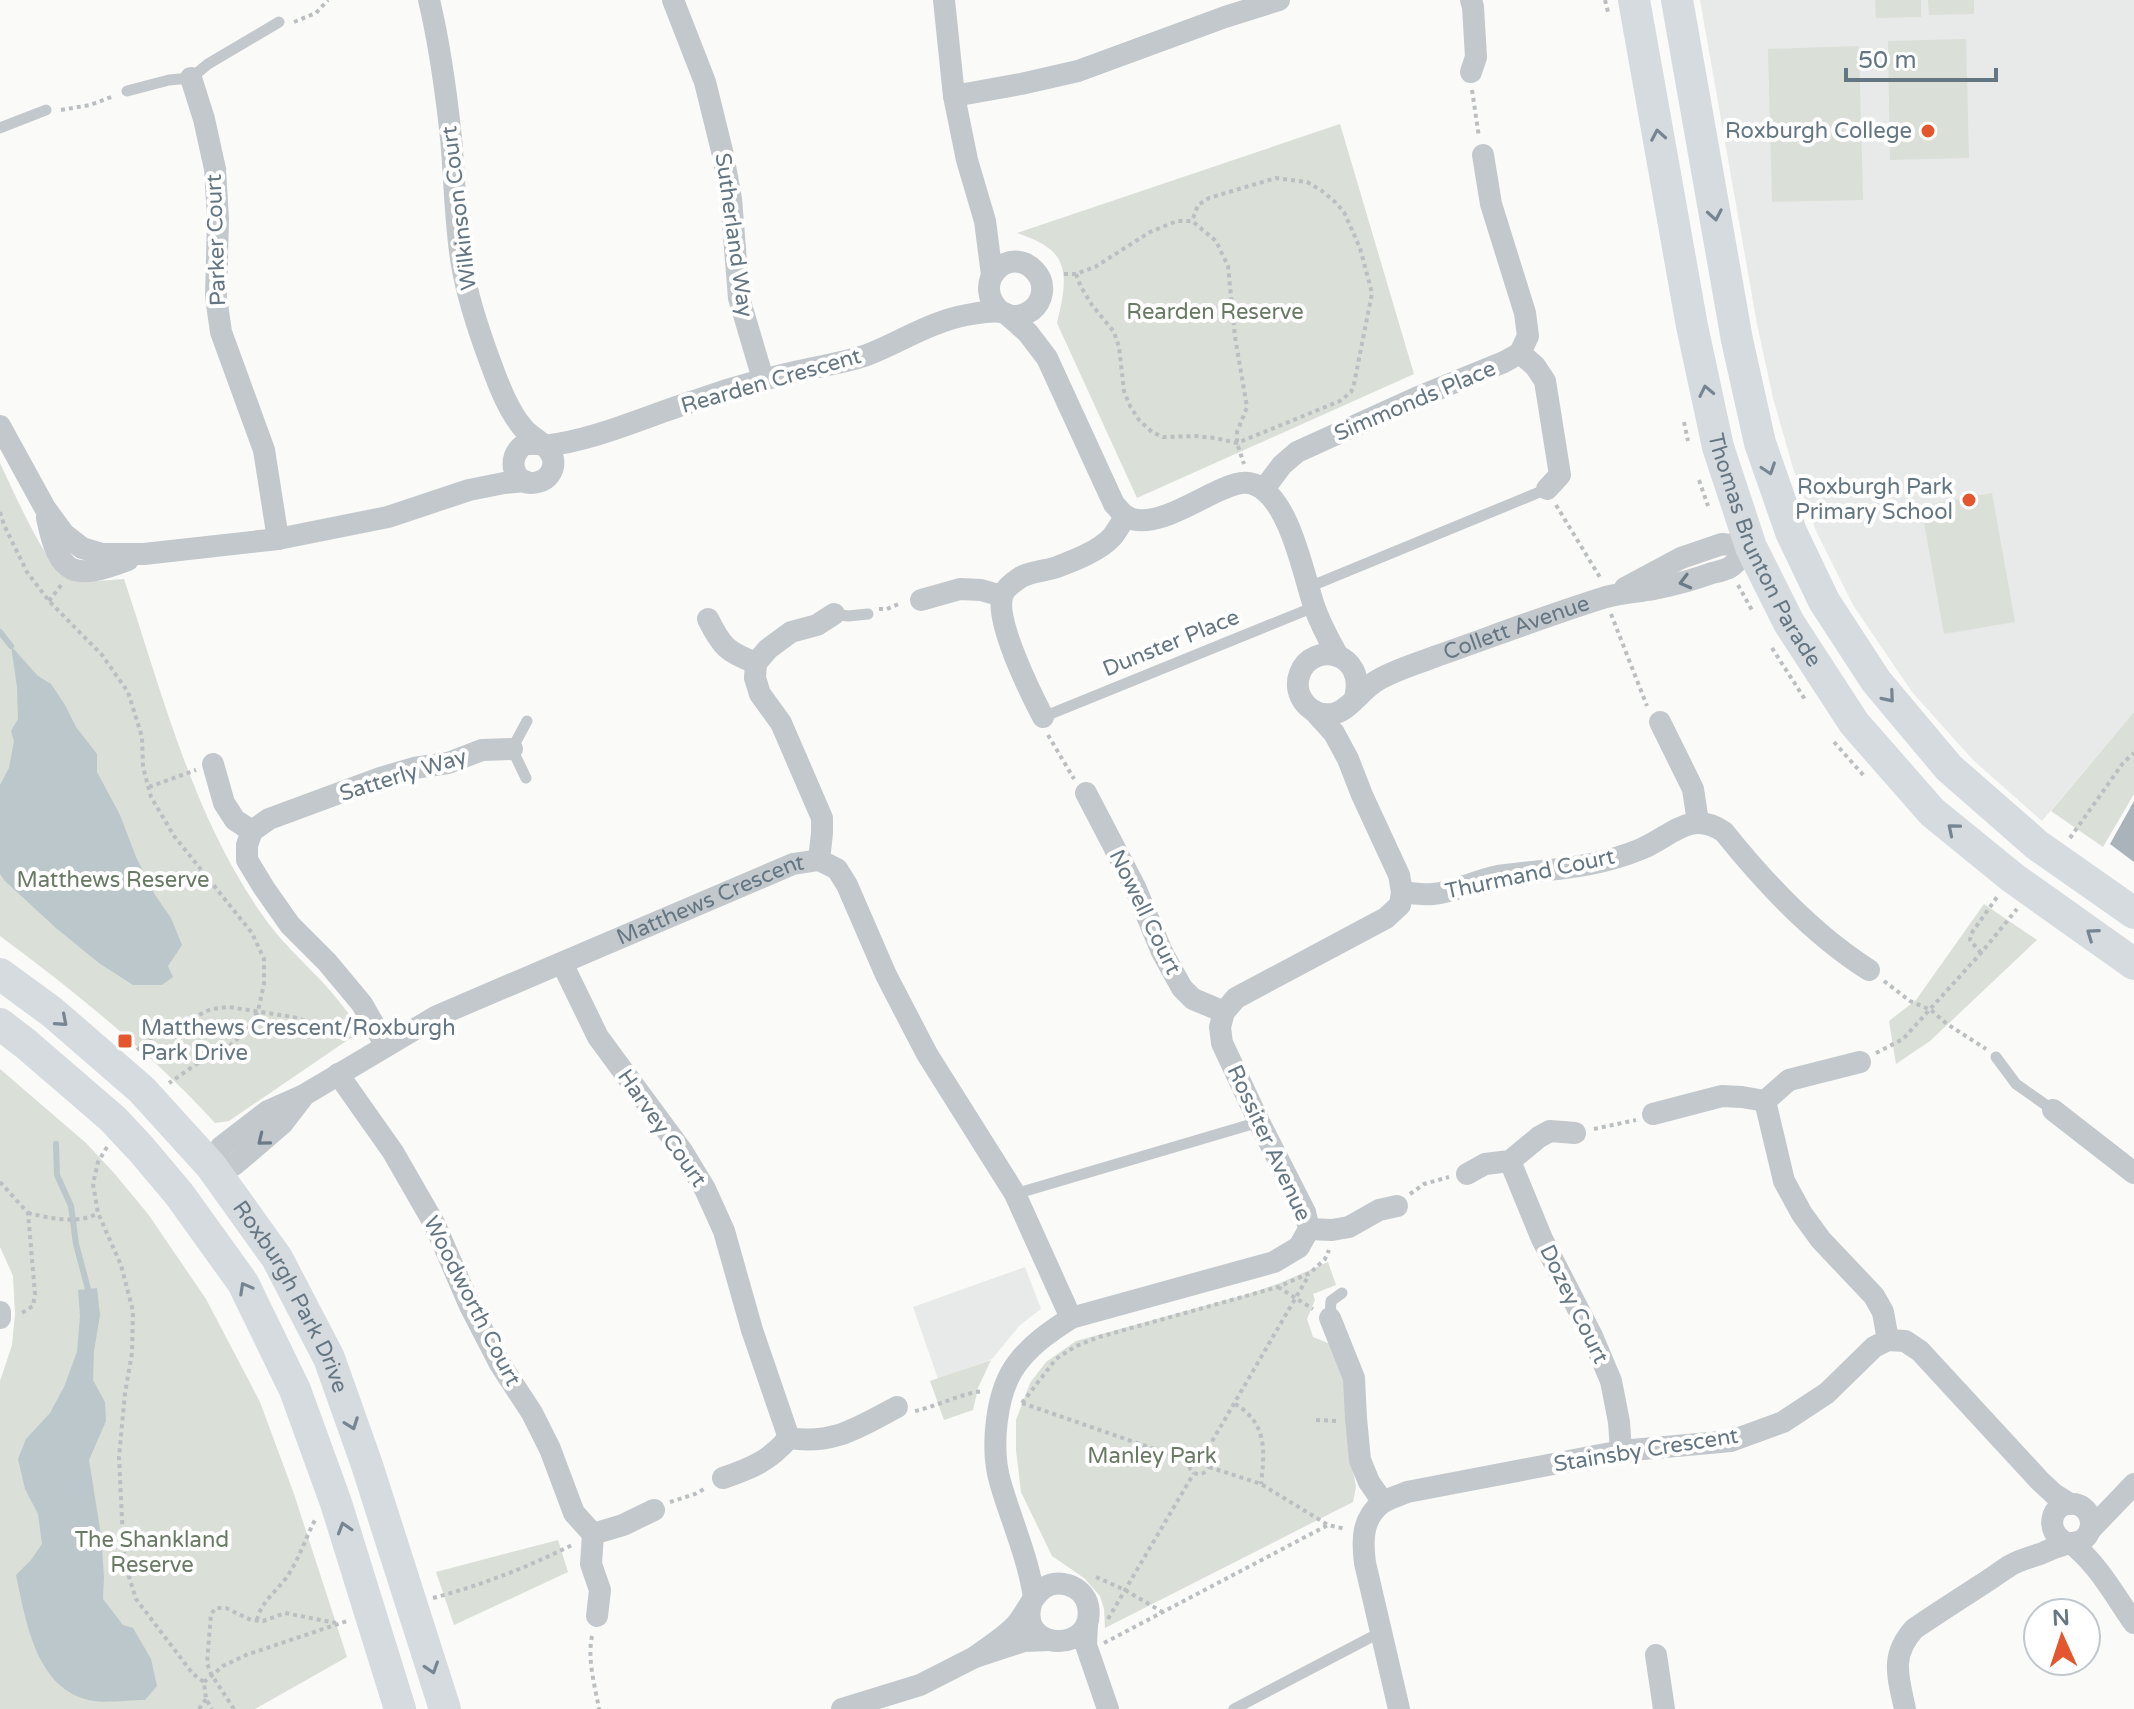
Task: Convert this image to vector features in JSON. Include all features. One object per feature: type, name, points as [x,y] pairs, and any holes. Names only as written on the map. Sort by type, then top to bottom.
[{"type":"street","name":"Wilkinson Court","points":[[429,0],[440,46],[462,265],[475,320],[511,410],[524,429],[542,445]]},
{"type":"street","name":"Sutherland Way","points":[[673,0],[705,82],[723,155],[731,199],[739,298],[763,379]]},
{"type":"street","points":[[944,0],[954,96],[967,160],[985,221],[990,299],[1028,333],[1047,358],[1114,504],[1126,516],[1142,522],[1158,518],[1231,485],[1257,486],[1275,500],[1293,537],[1312,597],[1340,657]]},
{"type":"street","points":[[954,96],[1078,71],[1222,9],[1279,0]]},
{"type":"street","points":[[1471,0],[1476,57],[1471,72]]},
{"type":"street","name":"Thomas Brunton Parade","points":[[1634,0],[1692,326],[1718,447],[1739,510],[1735,553],[1766,577],[1789,623],[1854,723],[1932,812],[2021,895],[2134,964]]},
{"type":"street","name":"Thomas Brunton Parade","points":[[1677,0],[1737,340],[1760,443],[1791,532],[1824,601],[1876,681],[1949,768],[2037,845],[2071,854],[2134,913]]},
{"type":"street","name":"Parker Court","points":[[191,78],[215,169],[218,219],[216,297],[221,332],[264,450],[278,539]]},
{"type":"street","name":"Simmonds Place","points":[[1257,486],[1297,452],[1520,353],[1528,336],[1525,313],[1491,204],[1483,155]]},
{"type":"street","points":[[985,221],[1005,246],[1041,279],[1040,324],[1047,358]]},
{"type":"street","points":[[991,279],[1011,262],[1027,265]]},
{"type":"street","name":"Rearden Crescent","points":[[948,319],[991,279]]},
{"type":"street","points":[[1005,314],[1028,313],[1040,300]]},
{"type":"street","name":"Rearden Crescent","points":[[542,445],[564,444],[593,437],[763,379],[863,356],[948,319],[1005,314]]},
{"type":"street","points":[[1520,353],[1535,366],[1545,381],[1560,475],[1547,489]]},
{"type":"street","name":"Wilkinson Court","points":[[511,410],[515,432],[514,456]]},
{"type":"street","points":[[0,426],[45,508],[58,558],[85,573],[144,554],[278,539],[388,517],[469,490],[504,483],[540,482],[552,471],[551,454],[542,445],[525,444],[500,471],[469,490]]},
{"type":"street","name":"Rearden Crescent","points":[[552,471],[593,437]]},
{"type":"street","points":[[514,456],[515,472],[525,481]]},
{"type":"street","points":[[1043,717],[1027,687],[1007,634],[1002,596],[1023,576],[1056,567],[1096,549],[1111,538],[1126,516]]},
{"type":"street","name":"Collett Avenue","points":[[1354,700],[1378,680],[1423,661],[1610,596],[1681,558],[1735,553],[1791,532]]},
{"type":"street","points":[[921,600],[960,589],[981,590],[1002,596]]},
{"type":"street","points":[[1224,1012],[1236,998],[1386,918],[1400,905],[1402,892],[1399,875],[1348,759],[1334,733],[1305,705],[1300,696],[1297,685],[1312,642],[1312,597]]},
{"type":"street","points":[[819,860],[822,818],[781,723],[760,694],[755,678],[756,663],[768,649],[791,632],[817,625],[834,614]]},
{"type":"street","points":[[708,619],[720,642],[735,655],[756,663]]},
{"type":"street","points":[[1301,670],[1308,661],[1327,654],[1340,657],[1351,665],[1356,674],[1358,685],[1347,728],[1348,759]]},
{"type":"street","name":"Collett Avenue","points":[[1340,657],[1371,664],[1423,661]]},
{"type":"street","points":[[1314,711],[1340,712],[1354,700]]},
{"type":"street","points":[[1660,722],[1693,789],[1698,822],[1713,825],[1724,832],[1788,904],[1869,970]]},
{"type":"street","name":"Satterly Way","points":[[252,831],[269,819],[380,778],[414,768],[448,763],[482,750],[512,749]]},
{"type":"street","points":[[213,764],[224,803],[235,820],[252,831],[247,845],[247,860],[264,888],[290,925],[327,962],[362,1004],[381,1036]]},
{"type":"street","name":"Nowell Court","points":[[1086,793],[1135,887],[1162,952],[1182,988],[1193,999],[1224,1012]]},
{"type":"street","name":"Thurmand Court","points":[[1402,892],[1432,894],[1495,877],[1596,864],[1642,849],[1685,825],[1698,822]]},
{"type":"street","name":"Matthews Crescent","points":[[179,1194],[218,1163],[268,1111],[304,1095],[338,1074],[381,1036],[437,1016],[793,864],[819,860],[837,869],[847,885],[886,975],[927,1054],[1015,1194],[1071,1318]]},
{"type":"street","name":"Harvey Court","points":[[562,963],[598,1037],[682,1151],[705,1189],[724,1231],[752,1330],[789,1438]]},
{"type":"street","name":"Roxburgh Park Drive","points":[[0,974],[52,1012],[130,1079],[218,1163],[277,1258],[329,1358],[367,1465],[445,1709]]},
{"type":"street","name":"Rossiter Avenue","points":[[1051,1641],[1033,1628],[1029,1618],[1033,1599],[1018,1532],[1000,1482],[994,1433],[1012,1399],[1017,1363],[1043,1336],[1071,1318],[1274,1262],[1299,1247],[1309,1229],[1305,1212],[1222,1043],[1220,1027],[1224,1012]]},
{"type":"street","name":"Roxburgh Park Drive","points":[[0,1024],[113,1119],[179,1194],[243,1283],[295,1390],[339,1512],[400,1709]]},
{"type":"street","points":[[1765,1101],[1789,1080],[1860,1062]]},
{"type":"street","name":"Woodworth Court","points":[[338,1074],[393,1152],[435,1225],[470,1306],[550,1449],[574,1513],[593,1534]]},
{"type":"street","points":[[1653,1114],[1722,1096],[1765,1101]]},
{"type":"street","points":[[1765,1101],[1784,1181],[1821,1240],[1874,1296],[1883,1312],[1888,1340],[1905,1341],[1920,1351],[2040,1481],[2062,1511],[2087,1511],[2090,1517],[2079,1537]]},
{"type":"street","points":[[2053,1110],[2134,1173]]},
{"type":"street","points":[[1467,1174],[1485,1164],[1510,1161],[1550,1131],[1575,1133]]},
{"type":"street","name":"Dozey Court","points":[[1510,1161],[1542,1239],[1592,1336],[1611,1381],[1621,1451]]},
{"type":"street","points":[[1309,1229],[1349,1227],[1379,1210],[1397,1206]]},
{"type":"street","points":[[1330,1318],[1354,1378],[1360,1460],[1369,1482],[1383,1502],[1368,1520],[1362,1540],[1399,1709]]},
{"type":"street","name":"Stainsby Crescent","points":[[1383,1502],[1407,1492],[1621,1451],[1731,1441],[1783,1422],[1827,1393],[1874,1347],[1888,1340]]},
{"type":"street","points":[[723,1478],[774,1455],[789,1438],[810,1441],[852,1431],[897,1407]]},
{"type":"street","points":[[2012,1565],[2062,1511],[2132,1485]]},
{"type":"street","points":[[1905,1709],[1897,1655],[1903,1640],[1914,1629],[2012,1565],[2079,1537],[2132,1485]]},
{"type":"street","points":[[597,1616],[600,1590],[591,1564],[593,1534],[623,1525],[654,1510]]},
{"type":"street","points":[[2062,1511],[2052,1529],[2055,1536],[2079,1537]]},
{"type":"street","name":"Rossiter Avenue","points":[[1018,1532],[1044,1567],[1080,1580]]},
{"type":"street","points":[[2079,1537],[2134,1623]]},
{"type":"street","points":[[975,1657],[1014,1627],[1046,1586],[1056,1583],[1080,1580],[1079,1590],[1098,1628]]},
{"type":"street","points":[[853,1708],[920,1685],[975,1657],[1024,1641],[1063,1642],[1098,1628]]},
{"type":"street","points":[[1098,1628],[1086,1645],[1105,1704]]},
{"type":"street","points":[[1051,1641],[1071,1655],[1105,1704]]},
{"type":"street","points":[[1656,1655],[1664,1709]]},
{"type":"lane","points":[[127,91],[169,80],[191,78],[208,64],[279,22]]},
{"type":"lane","points":[[0,128],[46,110]]},
{"type":"lane","name":"Dunster Place","points":[[1043,717],[1547,489]]},
{"type":"lane","points":[[834,614],[868,614]]},
{"type":"lane","points":[[526,778],[512,749],[527,721]]},
{"type":"lane","points":[[1996,1057],[2016,1084],[2053,1110]]},
{"type":"lane","points":[[1015,1194],[1259,1122]]},
{"type":"lane","points":[[1330,1318],[1331,1301],[1342,1293]]},
{"type":"lane","points":[[1234,1709],[1381,1632]]},
{"type":"path","points":[[279,22],[298,22],[316,13],[328,0]]},
{"type":"path","points":[[1471,72],[1473,104],[1483,155]]},
{"type":"path","points":[[46,110],[68,110],[90,105],[127,91]]},
{"type":"path","points":[[1076,274],[1092,305],[1114,332],[1119,347],[1124,391],[1130,406],[1139,420],[1163,437],[1195,436],[1237,443],[1340,401],[1351,392],[1372,293],[1360,248],[1344,212],[1322,191],[1307,182],[1276,178],[1209,198],[1198,205],[1192,221]]},
{"type":"path","points":[[1064,274],[1076,274],[1111,258],[1150,232],[1177,221],[1192,221],[1216,241],[1228,266],[1235,337],[1247,407],[1237,432],[1237,443],[1257,486]]},
{"type":"path","points":[[868,614],[873,608],[887,609],[903,602],[921,600]]},
{"type":"path","points":[[1043,717],[1046,731],[1068,772],[1086,793]]},
{"type":"path","points":[[2071,854],[2123,763],[2134,753]]},
{"type":"path","points":[[149,787],[213,764]]},
{"type":"path","points":[[1981,953],[1970,940],[1971,934],[2021,895]]},
{"type":"path","points":[[1860,1062],[1903,1039],[1931,1010],[1981,953],[2021,895]]},
{"type":"path","points":[[1869,970],[1910,1001],[1931,1010],[1996,1057]]},
{"type":"path","points":[[130,1079],[151,1038],[211,1009],[229,1007],[258,1011],[293,1017],[343,1032],[364,1031],[381,1036]]},
{"type":"path","points":[[1575,1133],[1620,1125],[1653,1114]]},
{"type":"path","points":[[1397,1206],[1424,1184],[1467,1174]]},
{"type":"path","points":[[0,1182],[28,1213],[50,1218],[89,1218],[98,1213]]},
{"type":"path","points":[[0,1315],[21,1314],[33,1306],[35,1294],[28,1213]]},
{"type":"path","points":[[1204,1455],[1310,1273],[1325,1259],[1332,1230]]},
{"type":"path","points":[[1012,1399],[1056,1359],[1076,1346],[1278,1287],[1310,1273]]},
{"type":"path","points":[[1278,1287],[1330,1318]]},
{"type":"path","points":[[897,1407],[915,1411],[982,1391],[1189,1461]]},
{"type":"path","points":[[1235,1404],[1257,1422],[1264,1463],[1261,1484]]},
{"type":"path","points":[[1261,1435],[1268,1434]]},
{"type":"path","points":[[1195,1454],[1204,1455],[1209,1460],[1209,1467],[1203,1474],[1194,1473],[1189,1468],[1189,1461],[1195,1454]]},
{"type":"path","points":[[1209,1467],[1261,1484],[1328,1525],[1346,1529],[1368,1520]]},
{"type":"path","points":[[1194,1473],[1125,1590],[1098,1628],[1102,1644],[1328,1525]]},
{"type":"path","points":[[654,1510],[673,1500],[695,1494],[723,1478]]},
{"type":"path","points":[[257,1620],[259,1610],[286,1579],[316,1519],[339,1512]]},
{"type":"path","points":[[1080,1580],[1125,1590],[1164,1613]]},
{"type":"path","points":[[234,1709],[207,1663],[211,1614],[216,1608],[226,1608],[251,1620],[263,1621],[285,1613],[338,1624]]},
{"type":"path","points":[[597,1616],[591,1643],[599,1709]]},
{"type":"path","points":[[199,1709],[206,1699]]},
{"type":"shaded area","points":[[1700,0],[2134,0],[2134,712],[2042,821],[1973,760],[1912,692],[1853,605],[1816,531],[1793,468],[1773,398]]},
{"type":"shaded area","points":[[11,646],[38,676],[51,684],[76,727],[97,754],[97,772],[120,815],[155,895],[171,918],[182,945],[168,966],[173,977],[162,985],[133,985],[99,963],[56,928],[0,874],[0,785],[9,768],[14,741],[11,731],[18,719]]},
{"type":"shaded area","points":[[1025,1267],[1041,1309],[1020,1325],[992,1359],[938,1379],[913,1307]]},
{"type":"shaded area","points":[[97,1288],[100,1315],[93,1380],[105,1402],[106,1421],[89,1460],[101,1535],[103,1599],[123,1625],[133,1628],[151,1659],[157,1686],[145,1700],[94,1701],[74,1695],[59,1684],[37,1652],[16,1575],[42,1544],[38,1514],[25,1489],[18,1459],[26,1439],[50,1413],[77,1352],[80,1316],[78,1290]]},
{"type":"green space","points":[[1875,0],[1921,0],[1921,17],[1876,18]]},
{"type":"green space","points":[[1928,0],[1974,0],[1974,14],[1929,15]]},
{"type":"green space","points":[[1966,39],[1969,158],[1890,160],[1888,41]]},
{"type":"green space","points":[[1859,46],[1863,200],[1772,202],[1768,49]]},
{"type":"green space","name":"Rearden Reserve","points":[[1340,124],[1414,374],[1137,498],[1057,323],[1064,285],[1062,266],[1047,247],[1017,233]]},
{"type":"green space","name":"Matthews Reserve","points":[[0,463],[30,526],[59,571],[80,580],[124,579],[181,751],[216,835],[268,923],[357,1024],[355,1035],[229,1121],[215,1123],[165,1072],[112,1025],[0,936]]},
{"type":"green space","points":[[1992,493],[2015,622],[1944,634],[1921,506]]},
{"type":"green space","points":[[2134,712],[2134,794],[2103,847],[2051,811]]},
{"type":"green space","points":[[1984,904],[2037,940],[1930,1041],[1896,1064],[1889,1021],[1916,1000]]},
{"type":"green space","name":"The Shankland Reserve","points":[[0,1069],[86,1143],[148,1214],[206,1299],[260,1402],[294,1494],[347,1657],[255,1709],[0,1709],[0,1381],[12,1345],[15,1314],[13,1276],[0,1247]]},
{"type":"green space","name":"Manley Park","points":[[1328,1262],[1336,1285],[1313,1294],[1315,1300],[1307,1319],[1313,1337],[1333,1345],[1347,1384],[1349,1447],[1356,1487],[1353,1502],[1105,1628],[1100,1596],[1084,1578],[1052,1556],[1021,1492],[1016,1420],[1030,1383],[1046,1362],[1076,1341],[1248,1294]]},
{"type":"green space","points":[[991,1360],[978,1388],[973,1410],[944,1420],[930,1381]]},
{"type":"green space","points":[[558,1540],[568,1572],[454,1625],[436,1572]]},
{"type":"building","points":[[2134,801],[2134,862],[2110,844]]},
{"type":"waterway","points":[[0,632],[11,646]]},
{"type":"waterway","points":[[56,1144],[57,1175],[71,1206],[76,1244],[88,1289]]},
{"type":"place","name":"Roxburgh College","points":[[1928,131]]},
{"type":"place","name":"Roxburgh Park Primary School","points":[[1969,500]]},
{"type":"place","name":"Matthews Crescent/Roxburgh Park Drive","points":[[125,1041]]}]
